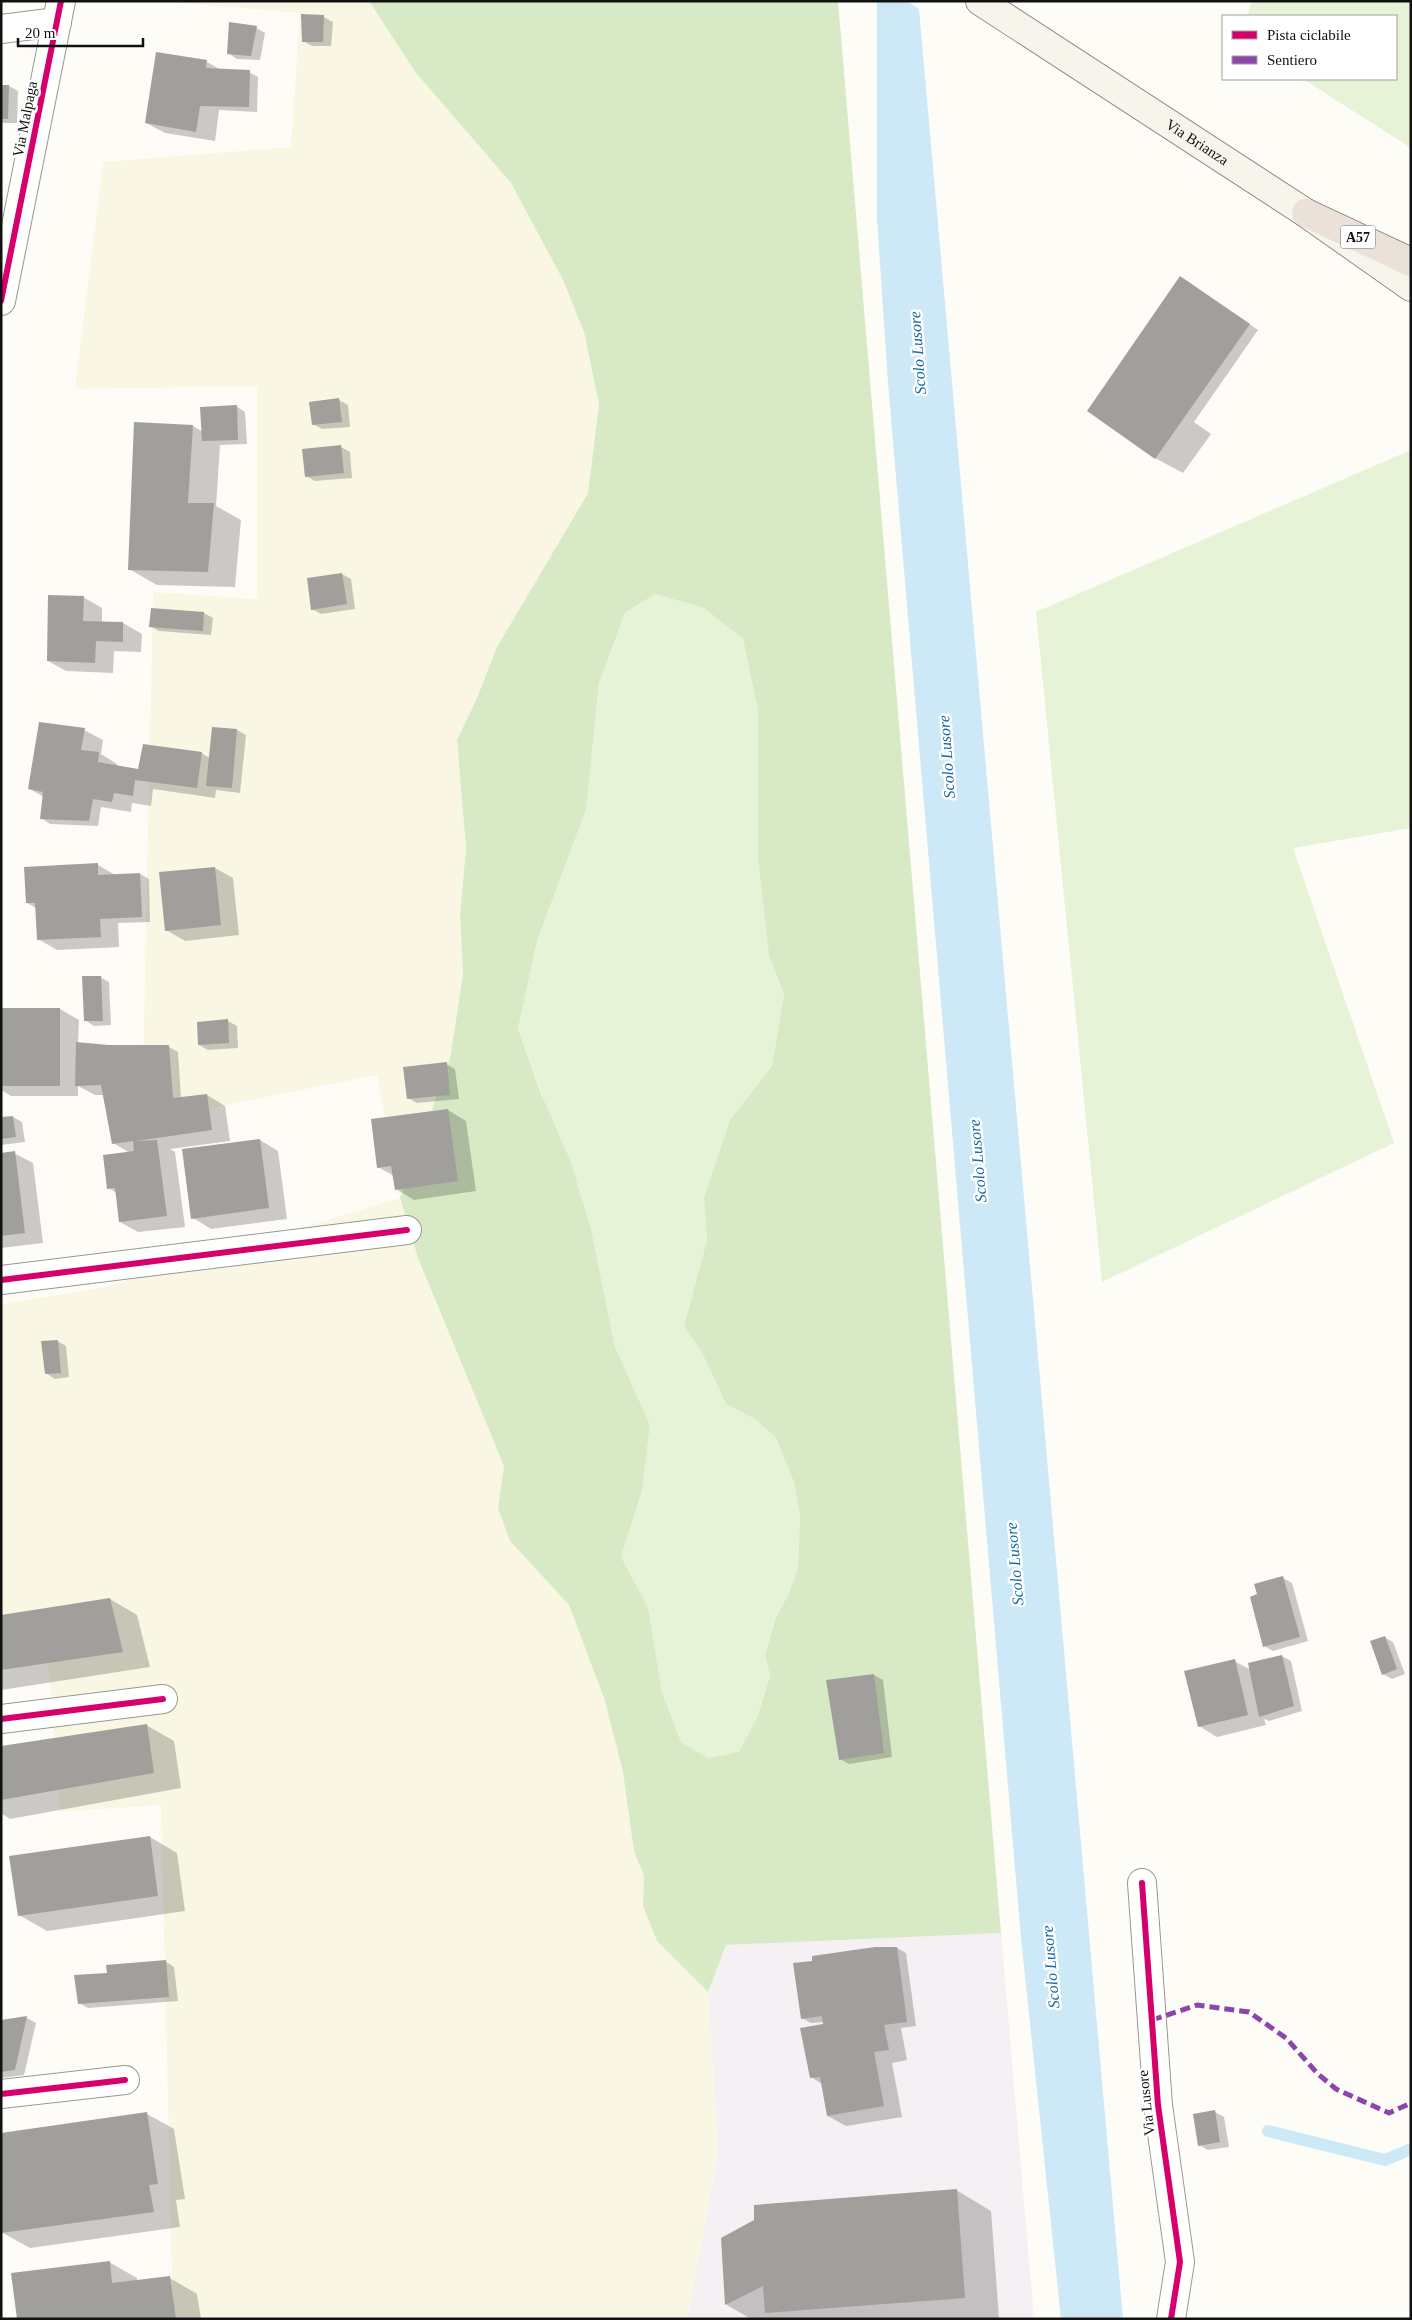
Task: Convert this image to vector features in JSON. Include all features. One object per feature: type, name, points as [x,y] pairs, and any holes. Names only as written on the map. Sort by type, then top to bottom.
[{"type":"highway","name":"A57","points":[[1306,213],[1411,262]]},
{"type":"main road","name":"Via Brianza","points":[[980,1],[1306,213],[1411,287]]},
{"type":"street","points":[[1,30],[59,12]]},
{"type":"street","name":"Via Malpaga","points":[[1,301],[59,12]]},
{"type":"street","points":[[1,1280],[407,1230]]},
{"type":"street","points":[[1,1719],[163,1699]]},
{"type":"street","name":"Via Lusore","points":[[1142,1882],[1158,2105],[1180,2262],[1171,2319]]},
{"type":"street","points":[[1,2094],[125,2080]]},
{"type":"shaded area","points":[[158,1],[369,1],[416,73],[511,183],[563,280],[584,332],[599,404],[588,493],[497,647],[477,698],[457,740],[466,848],[460,914],[463,974],[450,1059],[400,1198],[377,1075],[142,1122],[153,592],[257,599],[257,386],[75,389],[103,162],[291,147],[300,13]]},
{"type":"shaded area","points":[[400,1198],[418,1258],[504,1466],[498,1508],[510,1541],[569,1605],[605,1701],[623,1772],[634,1852],[644,1875],[643,1906],[657,1941],[708,1992],[718,2153],[687,2319],[173,2319],[161,1805],[60,1812],[47,1650],[1,1657],[1,1304],[106,1287]]},
{"type":"shaded area","points":[[1001,1933],[1034,2319],[687,2319],[718,2153],[708,1992],[726,1945]]},
{"type":"green space","points":[[369,1],[838,1],[1001,1933],[726,1945],[708,1992],[657,1941],[643,1906],[644,1875],[634,1852],[623,1772],[605,1701],[569,1605],[510,1541],[498,1508],[504,1466],[418,1258],[400,1198],[450,1059],[463,974],[460,914],[466,848],[457,740],[477,698],[497,647],[588,493],[599,404],[584,332],[563,280],[511,183],[416,73]],"holes":[[[655,594],[704,608],[743,639],[758,711],[758,859],[769,956],[784,994],[772,1066],[730,1120],[704,1197],[707,1240],[684,1326],[702,1353],[726,1404],[755,1419],[776,1438],[794,1482],[800,1516],[798,1568],[788,1595],[776,1617],[765,1655],[770,1676],[758,1715],[739,1752],[708,1758],[681,1742],[662,1692],[648,1607],[621,1557],[642,1491],[650,1425],[615,1347],[591,1229],[570,1160],[540,1091],[518,1029],[537,941],[586,810],[599,683],[625,613]]]},
{"type":"green space","points":[[1252,1],[1411,1],[1411,148],[1305,80],[1397,80],[1397,15],[1247,15]]},
{"type":"green space","points":[[1411,450],[1411,828],[1293,848],[1394,1143],[1102,1282],[1036,612]]},
{"type":"green space","points":[[655,594],[704,608],[743,639],[758,711],[758,859],[769,956],[784,994],[772,1066],[730,1120],[704,1197],[707,1240],[684,1326],[702,1353],[726,1404],[755,1419],[776,1438],[794,1482],[800,1516],[798,1568],[788,1595],[776,1617],[765,1655],[770,1676],[758,1715],[739,1752],[708,1758],[681,1742],[662,1692],[648,1607],[621,1557],[642,1491],[650,1425],[615,1347],[591,1229],[518,1029],[537,941],[586,810],[599,683],[625,613]]},
{"type":"water","name":"Scolo Lusore","points":[[877,1],[907,1],[919,9],[1123,2319],[1061,2319],[1021,1938],[888,383],[877,219]]},
{"type":"building","points":[[301,14],[324,15],[323,42],[302,42]]},
{"type":"building","points":[[229,22],[257,26],[251,56],[227,54]]},
{"type":"building","points":[[156,52],[207,60],[206,68],[250,70],[249,107],[200,106],[196,132],[145,123]]},
{"type":"building","points":[[1,85],[9,85],[8,119],[1,119]]},
{"type":"building","points":[[1180,276],[1250,324],[1155,459],[1087,411]]},
{"type":"building","points":[[339,398],[342,422],[312,425],[309,402]]},
{"type":"building","points":[[237,405],[238,440],[202,441],[200,407]]},
{"type":"building","points":[[134,422],[193,425],[188,503],[214,503],[208,572],[128,570]]},
{"type":"building","points":[[341,445],[344,473],[305,477],[302,449]]},
{"type":"building","points":[[342,573],[347,604],[311,610],[307,578]]},
{"type":"building","points":[[48,595],[84,596],[83,621],[123,622],[123,642],[96,641],[95,663],[47,661]]},
{"type":"building","points":[[151,608],[204,612],[203,631],[149,627]]},
{"type":"building","points":[[39,722],[85,728],[81,750],[99,752],[98,762],[138,769],[143,744],[202,752],[197,788],[135,780],[133,796],[114,793],[112,802],[93,799],[89,821],[40,819],[43,792],[28,789]]},
{"type":"building","points":[[212,727],[237,729],[232,788],[206,786]]},
{"type":"building","points":[[98,863],[98,875],[140,873],[142,917],[100,919],[101,937],[37,940],[35,903],[26,903],[24,867]]},
{"type":"building","points":[[215,867],[221,925],[165,931],[159,872]]},
{"type":"building","points":[[82,976],[101,976],[103,1021],[84,1021]]},
{"type":"building","points":[[1,1008],[60,1008],[60,1086],[1,1086]]},
{"type":"building","points":[[228,1019],[229,1043],[198,1045],[197,1022]]},
{"type":"building","points":[[76,1042],[108,1045],[169,1045],[173,1098],[207,1094],[212,1130],[136,1141],[157,1140],[167,1216],[119,1222],[115,1188],[107,1189],[103,1155],[134,1151],[133,1141],[112,1144],[101,1085],[75,1086]]},
{"type":"building","points":[[447,1062],[450,1095],[407,1099],[403,1067]]},
{"type":"building","points":[[448,1109],[458,1181],[395,1190],[391,1166],[377,1168],[371,1119]]},
{"type":"building","points":[[13,1116],[16,1137],[1,1139],[1,1117]]},
{"type":"building","points":[[260,1139],[269,1208],[191,1219],[182,1149]]},
{"type":"building","points":[[15,1151],[25,1233],[1,1236],[1,1153]]},
{"type":"building","points":[[58,1340],[61,1373],[45,1374],[41,1341]]},
{"type":"building","points":[[1283,1576],[1300,1637],[1263,1647],[1250,1597],[1257,1594],[1254,1584]]},
{"type":"building","points":[[110,1598],[123,1652],[1,1670],[1,1615]]},
{"type":"building","points":[[1385,1636],[1397,1669],[1382,1675],[1370,1641]]},
{"type":"building","points":[[1282,1655],[1294,1706],[1259,1717],[1248,1663]]},
{"type":"building","points":[[1235,1659],[1248,1715],[1198,1727],[1184,1671]]},
{"type":"building","points":[[874,1674],[884,1753],[839,1760],[826,1680]]},
{"type":"building","points":[[147,1724],[154,1773],[1,1800],[1,1746]]},
{"type":"building","points":[[150,1836],[158,1896],[18,1916],[9,1856]]},
{"type":"building","points":[[875,1947],[897,1947],[907,2022],[884,2025],[889,2050],[874,2052],[884,2106],[827,2116],[820,2077],[810,2078],[800,2028],[823,2024],[822,2016],[801,2019],[793,1963],[812,1961],[812,1956]]},
{"type":"building","points":[[166,1960],[169,1997],[78,2004],[74,1975],[107,1973],[106,1965]]},
{"type":"building","points":[[27,2016],[15,2070],[1,2072],[1,2020]]},
{"type":"building","points":[[1215,2110],[1220,2142],[1198,2146],[1193,2114]]},
{"type":"building","points":[[147,2112],[158,2184],[149,2185],[154,2212],[1,2233],[1,2133]]},
{"type":"building","points":[[957,2189],[965,2298],[765,2313],[763,2286],[725,2305],[721,2238],[754,2220],[754,2205]]},
{"type":"building","points":[[110,2261],[112,2283],[170,2276],[176,2319],[17,2319],[11,2273]]},
{"type":"waterway","points":[[1268,2131],[1385,2160],[1411,2149]]},
{"type":"marked path","points":[[1152,2020],[1197,2005],[1249,2012],[1286,2038],[1318,2074],[1336,2089],[1389,2113],[1411,2103]]},
{"type":"cycle path","points":[[1,301],[61,1]]},
{"type":"cycle path","points":[[1,1280],[407,1230]]},
{"type":"cycle path","points":[[1,1719],[163,1699]]},
{"type":"cycle path","points":[[1142,1883],[1158,2105],[1180,2262],[1171,2319]]},
{"type":"cycle path","points":[[1,2094],[125,2080]]}]
